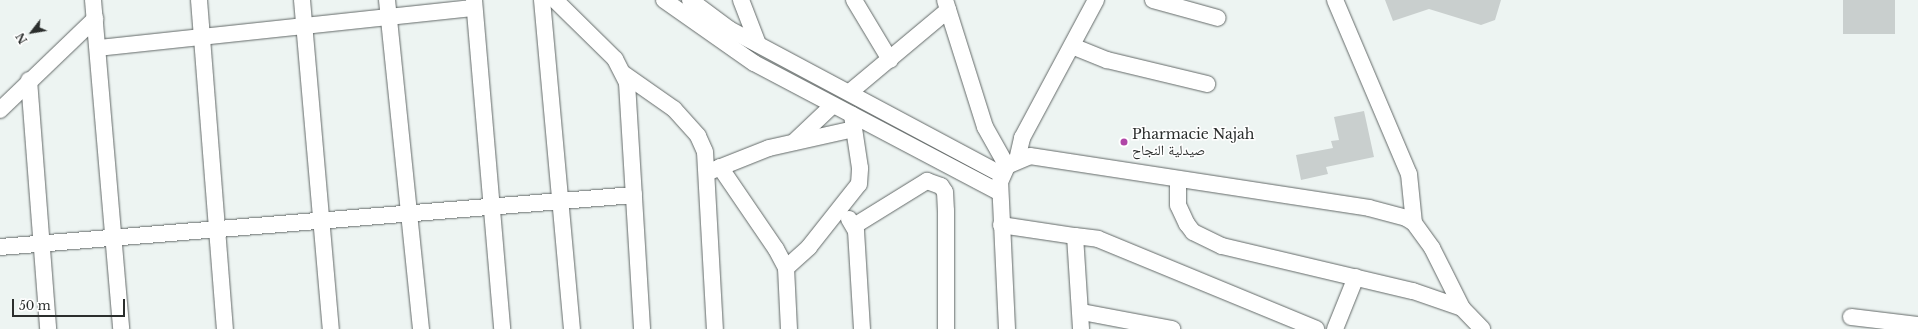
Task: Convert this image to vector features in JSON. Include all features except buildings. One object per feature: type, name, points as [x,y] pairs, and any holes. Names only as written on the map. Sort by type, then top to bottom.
[{"type":"street","points":[[93,0],[115,236],[121,329]]},
{"type":"street","points":[[200,0],[225,329]]},
{"type":"street","points":[[302,0],[331,329]]},
{"type":"street","points":[[388,0],[408,214],[421,329]]},
{"type":"street","points":[[542,0],[559,202],[572,329]]},
{"type":"street","points":[[555,0],[615,59],[624,74],[688,123],[714,170],[786,268],[790,329]]},
{"type":"street","points":[[664,0],[754,63],[833,105],[853,122],[999,192]]},
{"type":"street","points":[[690,0],[729,29],[850,92],[1009,167],[1042,156],[1178,179],[1369,208],[1414,223]]},
{"type":"street","points":[[741,0],[758,44]]},
{"type":"street","points":[[854,0],[890,60]]},
{"type":"street","points":[[1007,329],[999,192],[1022,138],[1096,0]]},
{"type":"street","points":[[1153,0],[1218,18]]},
{"type":"street","points":[[1335,0],[1409,174],[1414,223],[1432,248],[1462,308],[1482,329]]},
{"type":"street","points":[[98,48],[389,18],[474,4],[502,329]]},
{"type":"street","points":[[850,92],[890,60],[947,5],[985,126],[1009,167]]},
{"type":"street","points":[[0,110],[29,80],[95,19]]},
{"type":"street","points":[[1072,46],[1107,60],[1207,84]]},
{"type":"street","points":[[624,74],[634,195],[642,329]]},
{"type":"street","points":[[29,80],[48,329]]},
{"type":"street","points":[[795,141],[833,105]]},
{"type":"street","points":[[714,170],[853,122]]},
{"type":"street","points":[[786,268],[841,210],[856,191],[861,176],[853,122]]},
{"type":"street","points":[[714,170],[715,329]]},
{"type":"street","points":[[1178,179],[1180,214],[1193,232],[1222,246],[1356,277],[1462,308]]},
{"type":"street","points":[[854,226],[926,181],[941,186],[945,192],[946,211],[946,329]]},
{"type":"street","points":[[0,247],[115,236],[634,195]]},
{"type":"street","points":[[841,210],[854,226],[862,329]]},
{"type":"street","points":[[1001,225],[1098,239],[1316,329]]},
{"type":"street","points":[[1075,236],[1082,312],[1081,329]]},
{"type":"street","points":[[1335,329],[1356,277]]},
{"type":"street","points":[[1082,312],[1172,329]]},
{"type":"street","points":[[1850,317],[1918,325]]},
{"type":"place","name":"Pharmacie Najah صيدلية النجاح","points":[[1124,142]]}]
